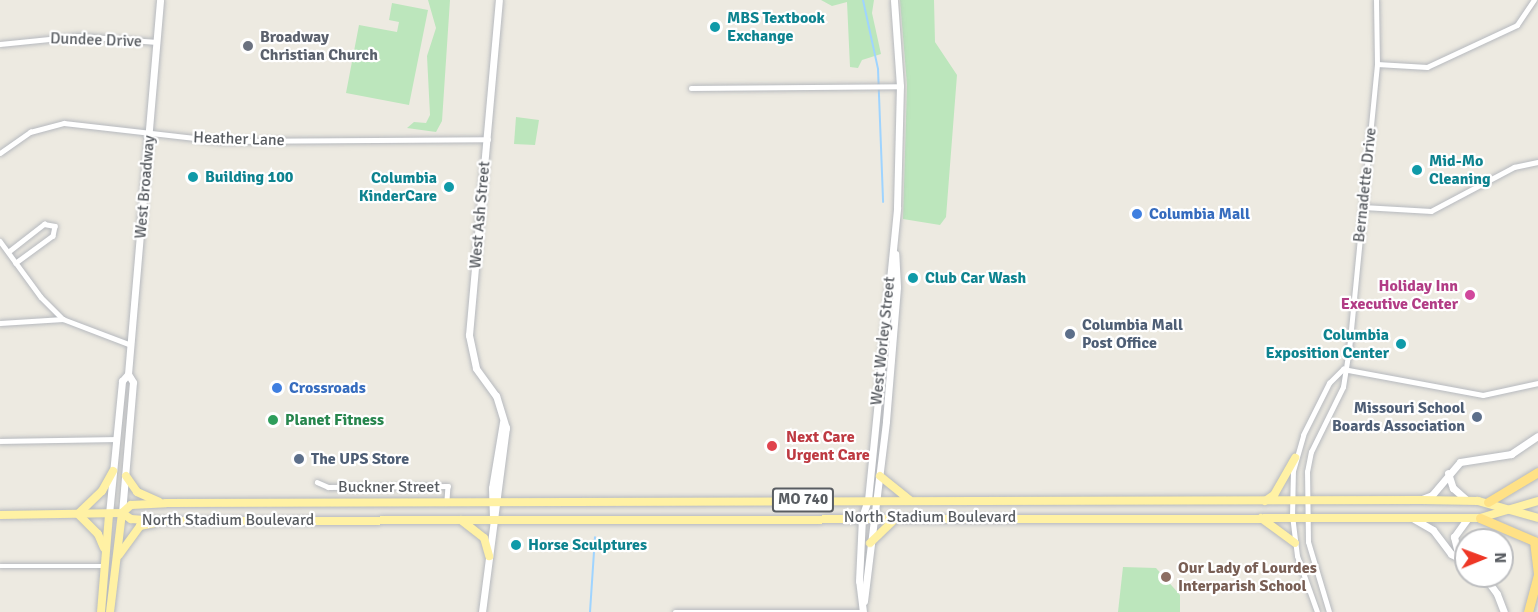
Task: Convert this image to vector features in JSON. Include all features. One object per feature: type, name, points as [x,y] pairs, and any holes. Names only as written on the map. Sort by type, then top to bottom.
[{"type":"highway","points":[[1488,502],[1538,472]]},
{"type":"highway","points":[[1480,518],[1534,541],[1538,575],[1528,612]]},
{"type":"main road","points":[[1266,501],[1274,495],[1295,458]]},
{"type":"main road","points":[[105,549],[98,534],[78,514],[102,491],[113,471]]},
{"type":"main road","points":[[126,476],[137,492],[166,503]]},
{"type":"main road","points":[[880,476],[910,500]]},
{"type":"main road","name":"North Stadium Boulevard","points":[[1538,501],[1509,510],[1480,518],[862,517],[164,521],[131,519],[122,513],[131,505],[166,503],[1467,500],[1488,502],[1509,510],[1538,518]]},
{"type":"main road","name":"MO 740","points":[[0,515],[122,513]]},
{"type":"main road","name":"West Broadway","points":[[110,612],[122,513]]},
{"type":"main road","name":"West Broadway","points":[[101,612],[109,514]]},
{"type":"main road","points":[[870,543],[897,517]]},
{"type":"main road","points":[[1259,517],[1296,543]]},
{"type":"main road","points":[[460,519],[484,538],[489,556]]},
{"type":"main road","points":[[117,559],[140,526],[164,521]]},
{"type":"street","name":"West Broadway","points":[[109,514],[122,381],[128,374],[131,345],[160,0]]},
{"type":"street","name":"West Ash Street","points":[[482,612],[495,501],[506,435],[496,396],[476,369],[469,346],[499,0]]},
{"type":"street","name":"West Worley Street","points":[[863,612],[859,581],[862,517],[868,500],[894,249],[900,86],[894,0]]},
{"type":"street","name":"Bernadette Drive","points":[[1329,612],[1312,563],[1305,501],[1311,452],[1343,387],[1343,369],[1349,350],[1377,64],[1376,0]]},
{"type":"street","points":[[1377,64],[1427,67],[1516,25],[1534,0]]},
{"type":"street","name":"Dundee Drive","points":[[0,44],[79,36],[157,42]]},
{"type":"street","points":[[691,88],[900,86]]},
{"type":"street","name":"Heather Lane","points":[[0,153],[30,132],[64,123],[223,141],[488,140]]},
{"type":"street","points":[[1363,207],[1431,211],[1514,167],[1538,162]]},
{"type":"street","points":[[8,252],[44,224],[55,226],[53,236],[16,263]]},
{"type":"street","points":[[0,241],[63,319]]},
{"type":"street","name":"West Worley Street","points":[[863,612],[872,517],[878,500],[897,287],[894,249]]},
{"type":"street","points":[[0,323],[63,319],[131,345]]},
{"type":"street","points":[[1343,369],[1483,395],[1507,393],[1538,383]]},
{"type":"street","name":"Bernadette Drive","points":[[1317,612],[1296,543],[1292,517],[1291,501],[1295,458],[1329,383],[1343,369]]},
{"type":"street","name":"West Broadway","points":[[122,513],[133,382],[128,374]]},
{"type":"street","points":[[1422,500],[1432,495],[1448,473],[1460,462],[1511,454],[1538,436]]},
{"type":"street","points":[[0,441],[117,439]]},
{"type":"street","points":[[1448,473],[1453,488],[1467,500]]},
{"type":"street","name":"Buckner Street","points":[[317,482],[328,487],[448,486],[447,501]]},
{"type":"street","points":[[1412,517],[1433,530],[1443,548],[1454,554]]},
{"type":"street","points":[[1461,528],[1468,518]]},
{"type":"street","points":[[0,566],[103,566]]},
{"type":"street","points":[[1491,588],[1504,612]]},
{"type":"street","points":[[675,612],[863,612]]},
{"type":"green space","points":[[428,0],[450,0],[442,121],[436,132],[407,128],[414,122],[426,123],[430,115],[427,56],[436,28]]},
{"type":"green space","points":[[821,0],[874,0],[872,13],[881,54],[862,60],[858,68],[850,67],[847,2],[832,6]]},
{"type":"green space","points":[[900,0],[934,0],[935,42],[957,75],[946,217],[940,225],[903,219],[907,85]]},
{"type":"green space","points":[[392,3],[428,10],[409,105],[346,93],[359,25],[397,32],[399,22],[389,20]]},
{"type":"green space","points":[[516,117],[539,120],[535,145],[514,144]]},
{"type":"green space","points":[[1123,567],[1156,568],[1180,595],[1180,612],[1118,612]]},
{"type":"waterway","points":[[863,0],[878,69],[883,202]]},
{"type":"waterway","points":[[590,612],[595,537]]},
{"type":"place","name":"MBS Textbook Exchange","points":[[715,27]]},
{"type":"place","name":"Broadway Christian Church","points":[[248,46]]},
{"type":"place","name":"Mid-Mo Cleaning","points":[[1417,170]]},
{"type":"place","name":"Building 100","points":[[193,177]]},
{"type":"place","name":"Columbia KinderCare","points":[[449,187]]},
{"type":"place","name":"Columbia Mall","points":[[1137,214]]},
{"type":"place","name":"Club Car Wash","points":[[913,278]]},
{"type":"place","name":"Holiday Inn Executive Center","points":[[1470,295]]},
{"type":"place","name":"Columbia Mall Post Office","points":[[1070,334]]},
{"type":"place","name":"Columbia Exposition Center","points":[[1401,344]]},
{"type":"place","name":"Crossroads","points":[[277,388]]},
{"type":"place","name":"Missouri School Boards Association","points":[[1477,417]]},
{"type":"place","name":"Planet Fitness","points":[[273,420]]},
{"type":"place","name":"Next Care Urgent Care","points":[[772,446]]},
{"type":"place","name":"The UPS Store","points":[[299,459]]},
{"type":"place","name":"Horse Sculptures","points":[[516,545]]},
{"type":"place","name":"Our Lady of Lourdes Interparish School","points":[[1166,577]]}]
